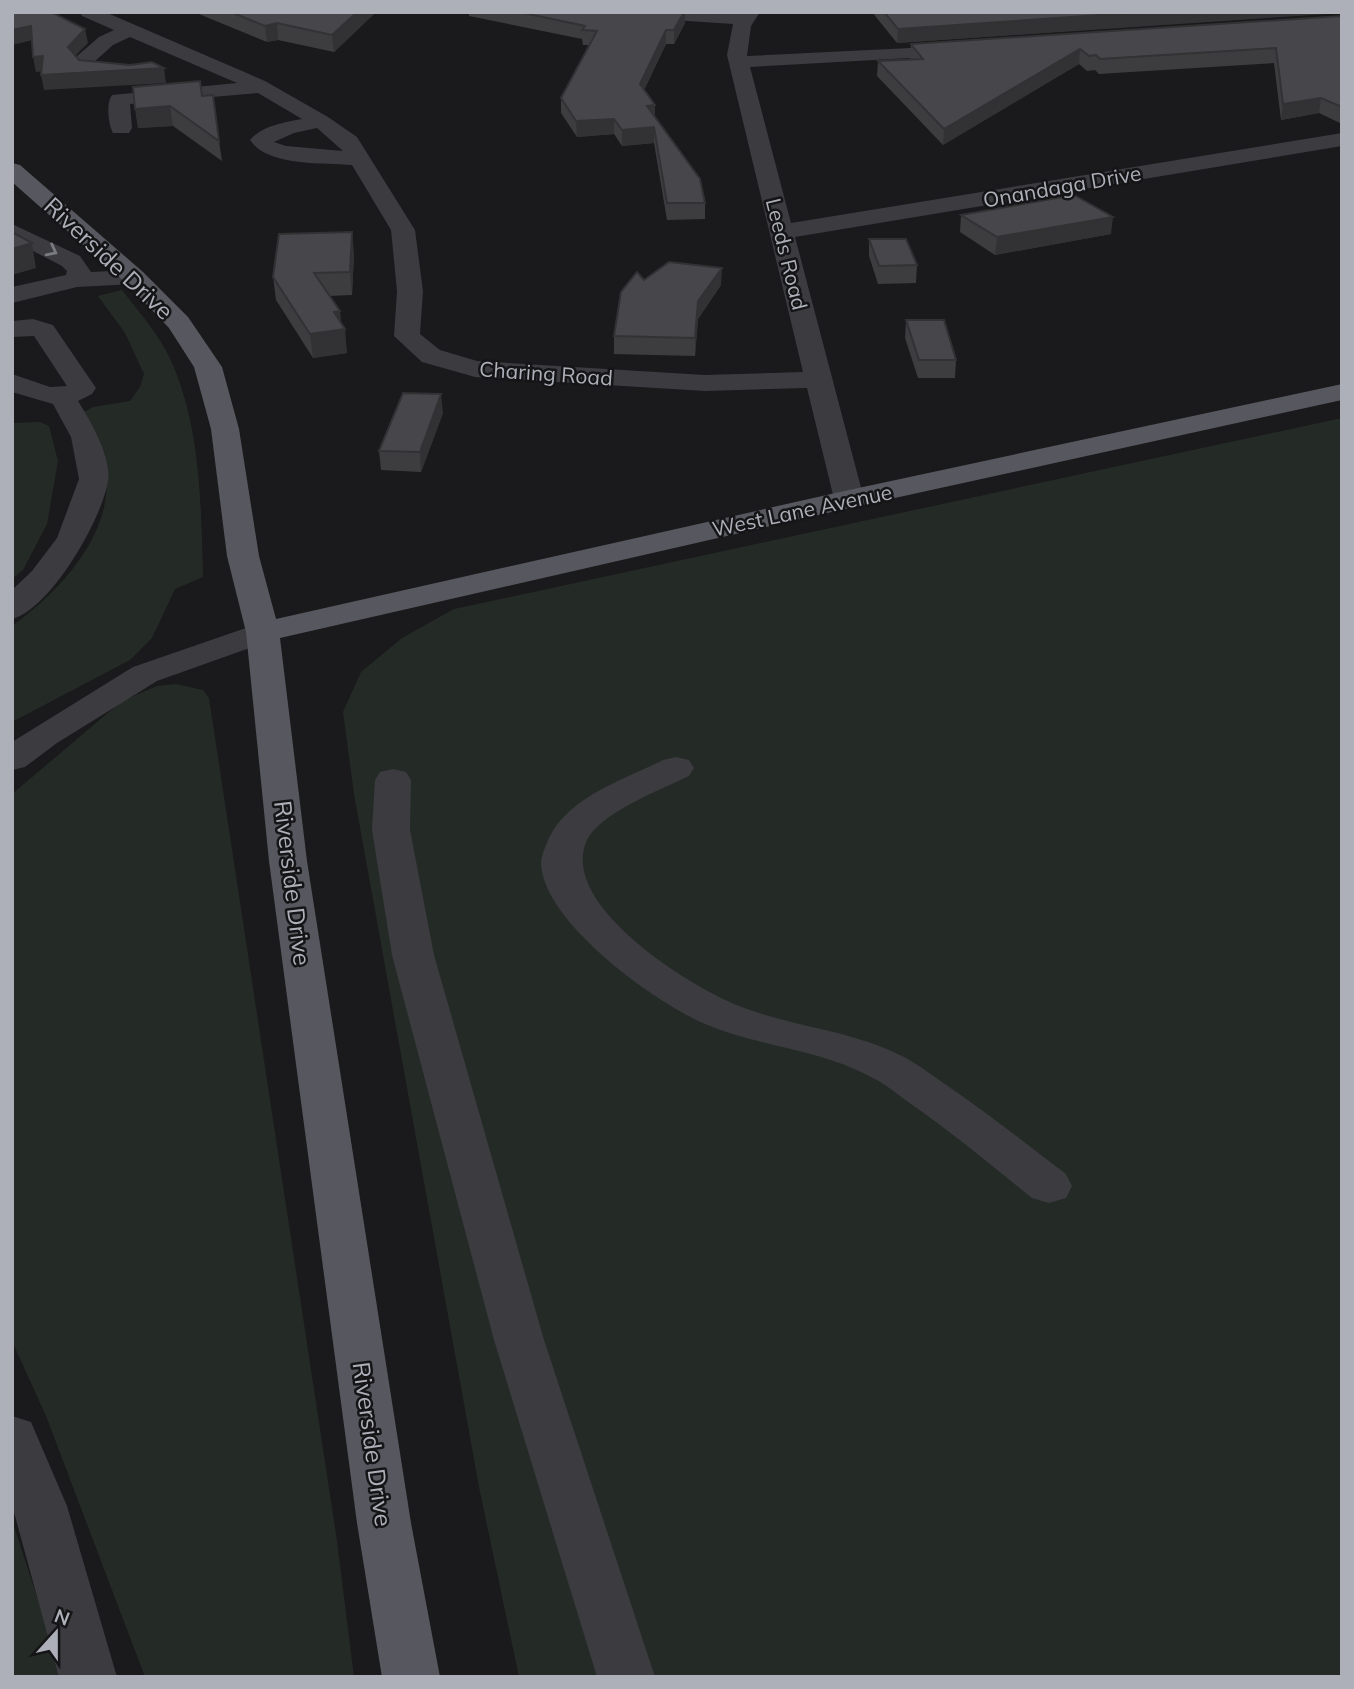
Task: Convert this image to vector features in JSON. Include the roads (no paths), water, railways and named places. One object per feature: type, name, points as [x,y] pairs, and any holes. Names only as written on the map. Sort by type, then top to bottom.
[{"type":"main road","name":"Riverside Drive","points":[[12,170],[134,277],[179,323],[208,367],[225,429],[243,556],[263,632],[288,861],[382,1509],[411,1677]]},
{"type":"main road","name":"West Lane Avenue","points":[[263,632],[849,499],[1342,392]]},
{"type":"street","name":"Charing Road","points":[[89,12],[261,87],[321,121],[349,142],[403,230],[410,291],[407,336],[430,356],[475,369],[705,383],[817,380]]},
{"type":"street","points":[[642,12],[747,16]]},
{"type":"street","name":"Leeds Road","points":[[747,16],[738,36],[739,62],[849,499]]},
{"type":"street","points":[[128,30],[106,41],[83,61],[90,69],[119,73],[160,70],[202,62]]},
{"type":"street","points":[[739,62],[987,48]]},
{"type":"street","points":[[121,128],[119,99],[122,98],[261,87]]},
{"type":"street","points":[[321,121],[288,128],[261,140],[265,146],[284,152],[361,159]]},
{"type":"street","name":"Onandaga Drive","points":[[782,231],[858,221],[1342,139]]},
{"type":"street","points":[[12,231],[71,261],[79,271],[77,280]]},
{"type":"street","points":[[12,295],[77,280],[134,277]]},
{"type":"street","points":[[12,329],[33,327],[44,331],[82,388],[74,395],[51,397],[12,382]]},
{"type":"street","points":[[12,609],[43,578],[72,540],[94,480],[85,437],[63,398]]},
{"type":"street","points":[[12,759],[44,735],[145,674],[263,632]]},
{"type":"street","points":[[676,768],[591,813],[567,838],[561,867],[567,890],[613,944],[674,991],[723,1016],[883,1064],[946,1106],[1049,1186]]},
{"type":"street","points":[[393,780],[391,830],[413,955],[519,1340],[626,1677]]},
{"type":"street","points":[[12,1437],[40,1506],[88,1677]]}]
